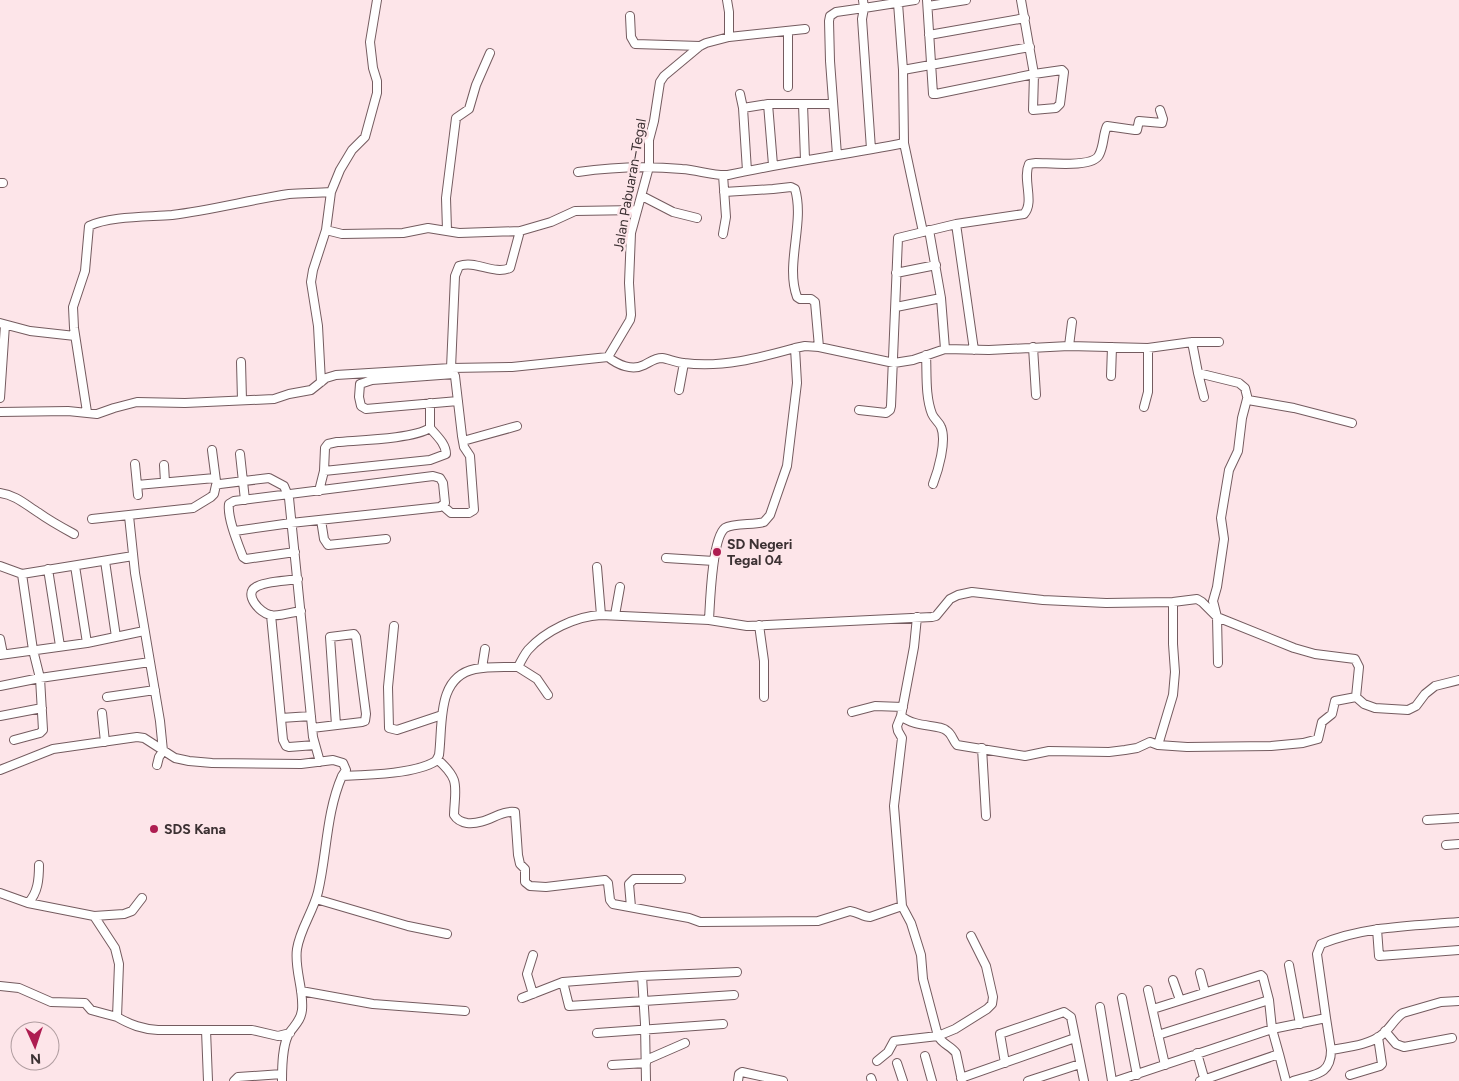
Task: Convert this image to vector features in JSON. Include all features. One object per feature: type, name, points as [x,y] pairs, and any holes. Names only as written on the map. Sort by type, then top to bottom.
[{"type":"street","points":[[321,382],[318,326],[311,282],[326,230],[331,192],[340,170],[352,150],[365,137],[377,93],[378,80],[373,68],[370,42],[377,0]]},
{"type":"street","points":[[728,0],[729,37]]},
{"type":"street","points":[[837,156],[830,61],[830,16],[836,12],[864,4],[898,3],[915,0]]},
{"type":"street","points":[[966,0],[928,3],[933,94],[1034,74],[1064,70],[1059,106],[1056,108],[1033,110],[1034,74],[1022,0]]},
{"type":"street","points":[[898,3],[903,70],[904,143],[936,265],[945,349]]},
{"type":"street","points":[[864,4],[862,19],[871,150]]},
{"type":"street","points":[[630,16],[630,37],[635,44],[700,46]]},
{"type":"street","points":[[929,36],[1025,18]]},
{"type":"street","name":"Jalan Pabuaran–Tegal","points":[[608,357],[631,316],[629,251],[631,233],[649,167],[649,140],[661,78],[706,43],[729,37],[806,29]]},
{"type":"street","points":[[788,31],[788,87]]},
{"type":"street","points":[[903,70],[1030,47]]},
{"type":"street","points":[[446,230],[446,198],[456,118],[469,109],[476,84],[490,53]]},
{"type":"street","points":[[740,94],[743,108],[746,171]]},
{"type":"street","points":[[743,108],[768,104],[833,104]]},
{"type":"street","points":[[768,104],[773,165]]},
{"type":"street","points":[[803,104],[805,160]]},
{"type":"street","points":[[859,410],[886,413],[890,410],[894,362],[898,238],[956,224],[1024,214],[1028,207],[1027,171],[1029,164],[1093,162],[1104,145],[1107,126],[1137,130],[1138,121],[1162,123],[1163,119],[1160,110]]},
{"type":"street","points":[[578,172],[605,168],[649,167],[690,170],[723,176],[773,165],[837,156],[904,143]]},
{"type":"street","points":[[723,176],[726,217],[723,234]]},
{"type":"street","points":[[724,192],[791,186],[795,189],[797,218],[794,265],[795,293],[800,299],[811,299],[815,302],[819,347]]},
{"type":"street","points":[[87,412],[75,336],[73,308],[85,271],[89,226],[108,221],[199,211],[290,194],[331,192]]},
{"type":"street","points":[[642,196],[673,212],[696,218]]},
{"type":"street","points":[[326,230],[342,234],[404,233],[428,228],[459,233],[520,231],[551,222],[575,211],[637,210]]},
{"type":"street","points":[[956,224],[974,350]]},
{"type":"street","points":[[451,368],[455,276],[459,266],[470,264],[501,271],[510,268],[520,231]]},
{"type":"street","points":[[896,272],[936,265]]},
{"type":"street","points":[[896,307],[941,298]]},
{"type":"street","points":[[1069,346],[1072,322]]},
{"type":"street","points":[[0,398],[3,324],[30,331],[75,336]]},
{"type":"street","points":[[0,412],[87,412],[100,414],[137,402],[184,403],[274,399],[311,390],[326,378],[336,376],[451,368],[512,367],[608,357],[620,365],[633,367],[642,366],[658,358],[684,363],[728,363],[758,358],[806,346],[894,362],[913,360],[945,349],[974,350],[1069,346],[1148,348],[1192,342],[1219,342]]},
{"type":"street","points":[[1192,342],[1204,396]]},
{"type":"street","points":[[1034,347],[1036,395]]},
{"type":"street","points":[[1111,376],[1112,347]]},
{"type":"street","points":[[709,620],[714,561],[719,540],[725,528],[764,522],[770,515],[787,466],[797,383],[795,348]]},
{"type":"street","points":[[1144,407],[1148,392],[1148,348]]},
{"type":"street","points":[[926,355],[928,391],[932,414],[941,426],[943,436],[940,466],[933,484]]},
{"type":"street","points":[[241,362],[242,400]]},
{"type":"street","points":[[679,390],[684,363]]},
{"type":"street","points":[[1198,373],[1238,383],[1245,388],[1247,399],[1242,418],[1238,451],[1229,470],[1221,518],[1224,539],[1213,601],[1217,617],[1218,663]]},
{"type":"street","points":[[443,506],[451,514],[469,513],[474,510],[470,456],[464,447],[455,376],[454,374],[372,380],[360,384],[359,397],[361,406],[366,409],[458,401]]},
{"type":"street","points":[[1247,399],[1253,402],[1294,408],[1352,423]]},
{"type":"street","points":[[324,471],[430,460],[443,456],[446,454],[446,451],[443,443],[430,428],[430,403]]},
{"type":"street","points":[[463,441],[517,426]]},
{"type":"street","points":[[319,491],[324,471],[325,448],[328,444],[408,435],[424,432],[430,428]]},
{"type":"street","points":[[92,519],[193,508],[214,494],[216,481],[212,450]]},
{"type":"street","points":[[240,454],[245,500]]},
{"type":"street","points":[[135,464],[138,495]]},
{"type":"street","points":[[164,465],[165,482]]},
{"type":"street","points":[[295,552],[243,558],[228,505],[245,500],[434,476],[440,478],[443,483],[445,503],[443,506]]},
{"type":"street","points":[[137,485],[165,482],[242,481],[269,478],[284,486],[288,495],[295,552],[312,728],[320,762]]},
{"type":"street","points":[[0,494],[13,496],[74,534]]},
{"type":"street","points":[[235,531],[443,506]]},
{"type":"street","points":[[129,516],[133,556],[163,751],[159,756],[157,765]]},
{"type":"street","points":[[321,520],[324,539],[328,546],[386,539]]},
{"type":"street","points":[[0,566],[22,574],[133,556]]},
{"type":"street","points":[[666,558],[714,561]]},
{"type":"street","points":[[105,561],[116,636]]},
{"type":"street","points":[[75,566],[87,643]]},
{"type":"street","points":[[597,567],[601,615]]},
{"type":"street","points":[[48,569],[60,646]]},
{"type":"street","points":[[14,740],[42,732],[40,678],[33,650],[22,574]]},
{"type":"street","points":[[298,579],[259,585],[253,588],[251,592],[255,603],[261,610],[271,615],[301,611]]},
{"type":"street","points":[[615,615],[620,587]]},
{"type":"street","points":[[518,667],[526,652],[549,634],[572,622],[589,616],[615,615],[709,620],[759,625],[936,616],[950,599],[972,592],[1074,602],[1173,602],[1200,600],[1217,617],[1303,651],[1355,659],[1359,667],[1356,697]]},
{"type":"street","points":[[1158,745],[1169,714],[1174,688],[1173,602]]},
{"type":"street","points":[[271,615],[282,740],[286,746],[316,745]]},
{"type":"street","points":[[917,617],[914,647],[898,726],[898,731],[902,738],[894,806],[902,906],[911,923],[922,955],[923,979],[938,1036],[943,1043],[954,1050],[961,1080],[1075,1038]]},
{"type":"street","points":[[759,625],[764,661],[764,697]]},
{"type":"street","points":[[394,626],[388,686],[389,728],[397,730],[442,715]]},
{"type":"street","points":[[0,639],[2,655],[87,643],[144,631]]},
{"type":"street","points":[[312,728],[336,725],[365,721],[366,714],[356,637],[354,634],[330,637],[336,725]]},
{"type":"street","points":[[482,668],[485,649]]},
{"type":"street","points":[[0,686],[40,678],[150,662]]},
{"type":"street","points":[[342,776],[380,774],[419,768],[431,764],[437,759],[446,692],[453,682],[467,671],[482,668],[518,667],[537,679],[548,695]]},
{"type":"street","points":[[1356,697],[1364,704],[1381,710],[1408,710],[1416,706],[1425,694],[1435,686],[1459,680]]},
{"type":"street","points":[[107,698],[155,690]]},
{"type":"street","points":[[852,712],[875,706],[902,712],[908,721],[922,726],[943,728],[957,745],[1025,756],[1049,751],[1109,752],[1137,748],[1150,742],[1158,745],[1218,747],[1303,743],[1318,739],[1322,722],[1332,714],[1335,701],[1356,697]]},
{"type":"street","points":[[0,716],[42,708]]},
{"type":"street","points":[[102,713],[105,742]]},
{"type":"street","points":[[281,718],[311,716]]},
{"type":"street","points":[[0,770],[53,749],[141,737],[175,758],[197,762],[302,764],[333,760],[343,763],[346,770],[342,776],[332,806],[316,899],[297,949],[296,961],[302,1009],[301,1017],[290,1033],[282,1058],[282,1078],[238,1077],[234,1081]]},
{"type":"street","points":[[982,748],[986,816]]},
{"type":"street","points":[[437,759],[453,775],[456,785],[454,815],[456,819],[475,824],[486,822],[506,813],[515,812],[518,855],[520,864],[525,869],[525,882],[530,886],[546,887],[605,880],[608,883],[611,903],[689,918],[700,922],[818,921],[850,911],[870,917],[902,906]]},
{"type":"street","points":[[1427,820],[1459,818]]},
{"type":"street","points":[[1446,845],[1459,844]]},
{"type":"street","points":[[28,903],[34,897],[39,881],[39,865]]},
{"type":"street","points":[[631,907],[629,884],[634,879],[681,879]]},
{"type":"street","points":[[0,893],[28,903],[94,916],[124,914],[132,911],[142,898]]},
{"type":"street","points":[[316,899],[408,926],[447,934]]},
{"type":"street","points":[[94,916],[106,933],[117,955],[119,964],[117,1017]]},
{"type":"street","points":[[1293,1081],[1325,1070],[1329,1065],[1331,1050],[1318,954],[1321,944],[1356,933],[1377,929],[1459,922]]},
{"type":"street","points":[[1377,929],[1379,956],[1459,950]]},
{"type":"street","points":[[876,1061],[888,1052],[894,1041],[938,1036],[955,1029],[987,1010],[992,1004],[993,997],[986,966],[971,936]]},
{"type":"street","points":[[533,955],[527,974],[533,994]]},
{"type":"street","points":[[1289,965],[1300,1024]]},
{"type":"street","points":[[522,998],[563,982],[737,972]]},
{"type":"street","points":[[1200,973],[1205,992]]},
{"type":"street","points":[[1153,1009],[1261,975],[1264,977],[1272,1029],[1286,1081]]},
{"type":"street","points":[[642,976],[646,1031],[646,1081]]},
{"type":"street","points":[[1173,980],[1180,1000]]},
{"type":"street","points":[[563,982],[570,1006],[734,995]]},
{"type":"street","points":[[0,986],[19,988],[51,1002],[85,1003],[91,1010],[117,1017],[129,1024],[144,1029],[252,1030],[278,1036],[290,1033]]},
{"type":"street","points":[[1148,990],[1165,1065]]},
{"type":"street","points":[[301,991],[373,1004],[465,1011]]},
{"type":"street","points":[[1122,998],[1137,1075]]},
{"type":"street","points":[[1158,1035],[1269,1000]]},
{"type":"street","points":[[1331,1050],[1363,1044],[1378,1037],[1403,1013],[1441,1002],[1459,1001]]},
{"type":"street","points":[[1100,1007],[1112,1081]]},
{"type":"street","points":[[1004,1063],[1000,1034],[1064,1012],[1071,1017],[1084,1081]]},
{"type":"street","points":[[1116,1081],[1272,1029],[1326,1018]]},
{"type":"street","points":[[597,1033],[723,1024]]},
{"type":"street","points":[[206,1030],[208,1081]]},
{"type":"street","points":[[1385,1031],[1396,1044],[1404,1047],[1452,1038]]},
{"type":"street","points":[[1350,1075],[1382,1064],[1378,1037]]},
{"type":"street","points":[[612,1066],[646,1061],[684,1043]]},
{"type":"street","points":[[1197,1053],[1203,1080],[1279,1054]]},
{"type":"street","points":[[924,1056],[932,1081]]},
{"type":"street","points":[[897,1063],[903,1081]]},
{"type":"street","points":[[1028,1081],[1080,1064]]},
{"type":"street","points":[[738,1081],[739,1074],[742,1072],[784,1081]]},
{"type":"place","name":"SD Negeri Tegal 04","points":[[717,552]]},
{"type":"place","name":"SDS Kana","points":[[154,829]]}]
